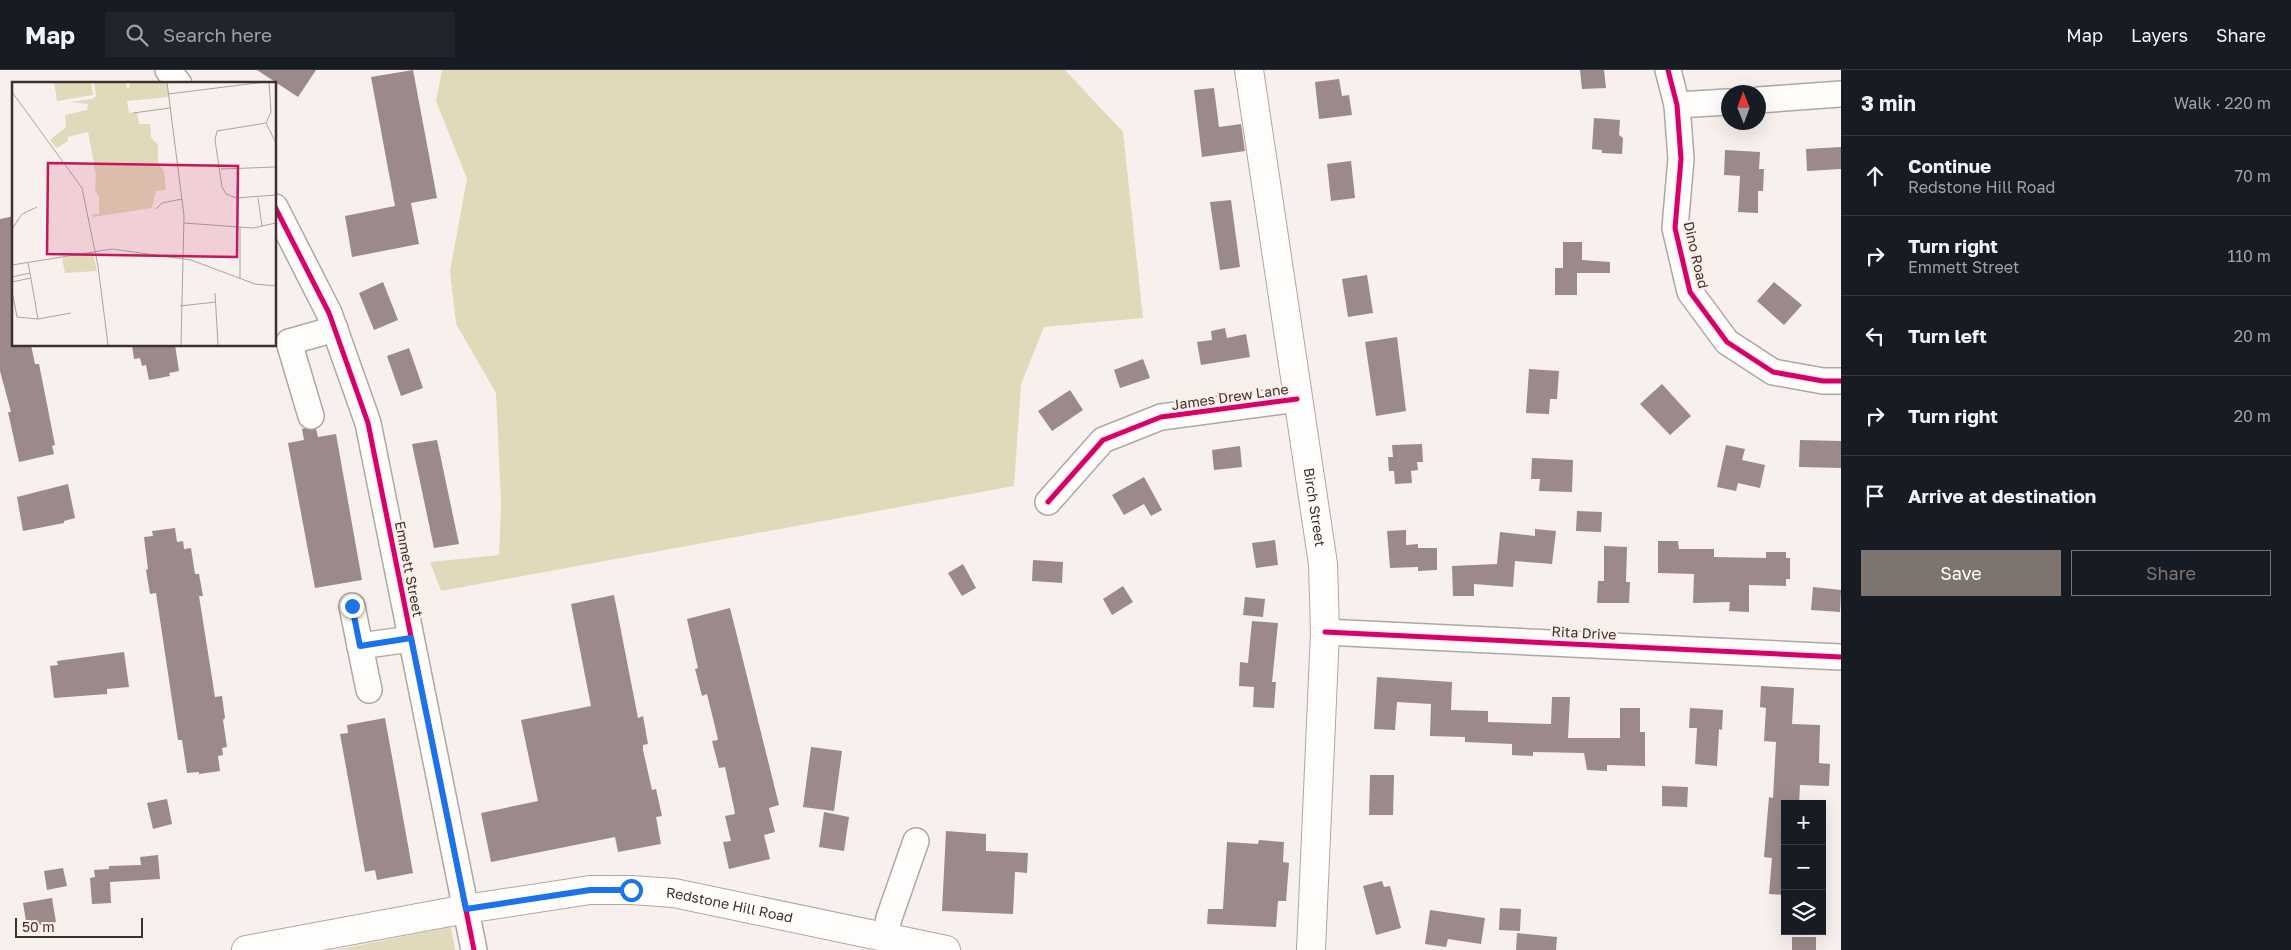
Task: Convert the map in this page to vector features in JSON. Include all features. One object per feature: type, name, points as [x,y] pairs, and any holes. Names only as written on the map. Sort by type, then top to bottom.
[{"type":"main road","name":"Birch Street","points":[[1248,70],[1323,564],[1325,632],[1311,950]]},
{"type":"main road","name":"Redstone Hill Road","points":[[246,950],[466,909],[590,890],[631,890],[674,894],[946,950]]},
{"type":"street","points":[[168,70],[177,82]]},
{"type":"street","name":"Dino Road","points":[[1668,70],[1677,105],[1681,158],[1676,228],[1690,292],[1727,342],[1773,372],[1823,381],[1841,381]]},
{"type":"street","points":[[1766,99],[1841,94]]},
{"type":"street","points":[[1677,105],[1721,102]]},
{"type":"street","name":"Emmett Street","points":[[276,209],[330,314],[368,423],[474,950]]},
{"type":"street","points":[[311,416],[289,342],[335,329]]},
{"type":"street","name":"James Drew Lane","points":[[1048,502],[1103,440],[1161,417],[1297,399]]},
{"type":"street","points":[[352,606],[369,690]]},
{"type":"street","name":"Rita Drive","points":[[1325,632],[1841,657]]},
{"type":"street","points":[[360,646],[411,638]]},
{"type":"street","points":[[885,938],[889,918],[916,841]]},
{"type":"shaded area","points":[[442,70],[1065,70],[1123,132],[1143,318],[1044,327],[1021,384],[1014,486],[441,591],[430,562],[499,555],[501,504],[496,393],[456,324],[450,271],[467,179],[436,101]]},
{"type":"shaded area","points":[[451,927],[455,950],[335,950]]},
{"type":"building","points":[[257,70],[316,70],[298,97]]},
{"type":"building","points":[[413,70],[437,198],[411,203],[419,244],[352,257],[345,216],[395,206],[371,77]]},
{"type":"building","points":[[1580,70],[1604,70],[1606,88],[1582,89]]},
{"type":"building","points":[[1339,79],[1342,96],[1349,95],[1352,115],[1319,119],[1315,82]]},
{"type":"building","points":[[1214,88],[1219,127],[1241,124],[1245,151],[1202,157],[1194,90]]},
{"type":"building","points":[[1594,118],[1620,120],[1619,135],[1623,138],[1622,154],[1602,153],[1602,150],[1592,149]]},
{"type":"building","points":[[1841,147],[1841,169],[1807,171],[1806,149]]},
{"type":"building","points":[[1725,150],[1760,152],[1759,169],[1764,169],[1763,191],[1758,191],[1758,213],[1738,212],[1740,176],[1724,175]]},
{"type":"building","points":[[1351,161],[1355,198],[1331,201],[1327,164]]},
{"type":"building","points":[[1231,200],[1240,267],[1220,270],[1210,202]]},
{"type":"building","points":[[12,216],[12,346],[31,346],[35,364],[39,364],[55,445],[52,446],[54,454],[19,462],[8,412],[11,412],[0,371],[0,219]]},
{"type":"building","points":[[1563,242],[1582,242],[1582,260],[1610,262],[1610,273],[1577,273],[1577,295],[1555,295],[1555,268],[1563,268]]},
{"type":"building","points":[[1367,275],[1373,313],[1348,317],[1342,279]]},
{"type":"building","points":[[383,282],[398,320],[374,330],[359,293]]},
{"type":"building","points":[[1774,282],[1802,305],[1784,325],[1757,301]]},
{"type":"building","points":[[1225,328],[1227,338],[1246,334],[1250,357],[1201,365],[1197,342],[1212,340],[1211,331]]},
{"type":"building","points":[[1397,337],[1406,411],[1376,416],[1365,342]]},
{"type":"building","points":[[132,346],[175,346],[179,371],[169,373],[170,376],[149,380],[146,365],[142,366],[140,358],[134,359]]},
{"type":"building","points":[[409,348],[423,388],[401,396],[387,356]]},
{"type":"building","points":[[1143,359],[1150,378],[1120,388],[1114,370]]},
{"type":"building","points":[[1529,369],[1559,371],[1557,399],[1550,399],[1549,414],[1526,413]]},
{"type":"building","points":[[1662,384],[1691,416],[1670,435],[1640,404]]},
{"type":"building","points":[[1070,390],[1083,410],[1052,431],[1038,411]]},
{"type":"building","points":[[302,429],[316,429],[318,437],[336,434],[362,580],[315,588],[288,443],[304,440]]},
{"type":"building","points":[[437,440],[459,544],[434,548],[412,444]]},
{"type":"building","points":[[1800,440],[1841,441],[1841,468],[1799,467]]},
{"type":"building","points":[[1422,444],[1423,462],[1417,462],[1418,470],[1411,471],[1412,483],[1395,484],[1394,471],[1389,471],[1388,457],[1393,457],[1392,445]]},
{"type":"building","points":[[1726,445],[1745,449],[1742,460],[1765,465],[1760,488],[1738,483],[1736,491],[1717,487]]},
{"type":"building","points":[[1240,446],[1242,467],[1214,470],[1212,450]]},
{"type":"building","points":[[1532,458],[1573,460],[1572,492],[1539,491],[1540,479],[1531,479]]},
{"type":"building","points":[[1144,477],[1162,510],[1151,516],[1144,504],[1124,515],[1112,495]]},
{"type":"building","points":[[68,484],[75,518],[64,521],[64,523],[23,531],[17,497]]},
{"type":"building","points":[[1577,511],[1602,512],[1601,532],[1576,531]]},
{"type":"building","points":[[175,528],[177,542],[183,541],[184,549],[191,548],[195,574],[199,574],[203,596],[199,596],[215,697],[222,696],[225,718],[223,720],[227,747],[222,748],[223,755],[218,756],[220,771],[199,774],[199,772],[187,773],[182,740],[178,740],[156,593],[150,594],[146,570],[148,569],[144,537],[153,536],[152,531]]},
{"type":"building","points":[[1535,529],[1556,531],[1552,564],[1515,561],[1513,587],[1474,584],[1474,596],[1453,596],[1452,566],[1497,564],[1500,532],[1535,536]]},
{"type":"building","points":[[1406,530],[1406,545],[1418,544],[1418,548],[1437,548],[1437,570],[1418,571],[1418,567],[1390,568],[1387,531]]},
{"type":"building","points":[[1275,540],[1278,565],[1256,568],[1252,543]]},
{"type":"building","points":[[1658,541],[1678,541],[1679,549],[1714,549],[1714,557],[1766,558],[1766,552],[1786,552],[1786,558],[1790,558],[1790,579],[1786,579],[1786,586],[1749,585],[1749,612],[1729,611],[1730,602],[1693,603],[1694,574],[1658,573]]},
{"type":"building","points":[[1604,546],[1627,547],[1626,582],[1630,582],[1629,603],[1597,603],[1598,581],[1604,581]]},
{"type":"building","points":[[1033,560],[1063,562],[1062,583],[1032,581]]},
{"type":"building","points":[[963,564],[976,588],[962,596],[948,573]]},
{"type":"building","points":[[1123,586],[1133,602],[1112,615],[1103,599]]},
{"type":"building","points":[[1813,587],[1841,590],[1840,612],[1811,610]]},
{"type":"building","points":[[614,595],[638,718],[643,716],[648,744],[643,745],[643,750],[652,790],[656,789],[662,816],[656,817],[661,844],[618,852],[615,837],[491,862],[481,813],[538,801],[521,720],[591,706],[571,604]]},
{"type":"building","points":[[1245,597],[1265,599],[1263,617],[1243,615]]},
{"type":"building","points":[[730,608],[779,805],[769,808],[775,832],[764,835],[770,859],[729,869],[723,842],[731,841],[725,816],[735,814],[734,808],[725,767],[719,768],[712,741],[718,740],[717,735],[707,694],[702,696],[695,669],[698,668],[687,619]]},
{"type":"building","points":[[1252,621],[1278,623],[1272,682],[1276,682],[1274,708],[1253,707],[1254,687],[1239,686],[1240,662],[1248,663]]},
{"type":"building","points":[[124,652],[129,687],[107,689],[107,694],[54,698],[50,666],[58,665],[57,661]]},
{"type":"building","points":[[1377,677],[1452,682],[1451,710],[1488,711],[1488,722],[1551,724],[1552,697],[1570,697],[1568,738],[1620,738],[1620,708],[1640,708],[1640,732],[1645,732],[1645,766],[1607,765],[1607,771],[1587,770],[1584,753],[1533,752],[1533,756],[1512,755],[1512,744],[1465,742],[1465,737],[1430,736],[1431,704],[1397,702],[1395,730],[1374,729]]},
{"type":"building","points":[[1761,686],[1794,688],[1792,724],[1820,725],[1819,763],[1830,764],[1829,786],[1800,785],[1799,800],[1781,800],[1781,895],[1769,894],[1772,858],[1764,857],[1769,797],[1773,798],[1776,742],[1764,741],[1766,708],[1760,707]]},
{"type":"building","points":[[1690,708],[1723,710],[1722,730],[1719,729],[1717,766],[1695,764],[1697,728],[1689,728]]},
{"type":"building","points":[[385,718],[413,873],[377,880],[375,870],[365,872],[340,734],[348,733],[347,725]]},
{"type":"building","points":[[811,747],[842,751],[834,811],[803,807]]},
{"type":"building","points":[[1370,775],[1394,775],[1393,815],[1369,815]]},
{"type":"building","points":[[1662,786],[1688,787],[1687,807],[1662,806]]},
{"type":"building","points":[[167,799],[172,824],[153,829],[147,803]]},
{"type":"building","points":[[824,812],[849,817],[844,851],[819,847]]},
{"type":"building","points":[[946,831],[986,834],[986,851],[1028,853],[1027,873],[1015,872],[1013,914],[942,911]]},
{"type":"building","points":[[1259,840],[1284,842],[1283,862],[1289,863],[1286,901],[1278,901],[1276,927],[1207,924],[1208,909],[1223,909],[1227,842],[1258,844]]},
{"type":"building","points":[[158,855],[160,879],[110,882],[111,903],[92,904],[90,878],[95,877],[94,870],[109,869],[109,866],[141,865],[140,857]]},
{"type":"building","points":[[63,868],[67,886],[47,890],[44,871]]},
{"type":"building","points":[[1382,881],[1384,887],[1390,886],[1401,928],[1376,935],[1363,886]]},
{"type":"building","points":[[52,898],[56,922],[27,927],[23,903]]},
{"type":"building","points":[[1500,908],[1521,909],[1520,931],[1499,930]]},
{"type":"building","points":[[1430,910],[1485,918],[1481,944],[1448,939],[1446,947],[1425,944]]},
{"type":"building","points":[[1517,933],[1557,937],[1556,950],[1516,950]]},
{"type":"building","points":[[1792,937],[1816,937],[1816,950],[1792,950]]},
{"type":"cycle path","points":[[1668,70],[1677,105],[1681,159],[1675,228],[1690,292],[1727,342],[1773,372],[1823,381],[1841,381]]},
{"type":"cycle path","points":[[276,209],[329,313],[368,423],[474,950]]},
{"type":"cycle path","points":[[1048,502],[1103,440],[1161,417],[1297,399]]},
{"type":"cycle path","points":[[1325,632],[1841,657]]},
{"type":"route","points":[[352,606],[360,646],[411,638],[466,909],[590,890],[631,890]]}]
